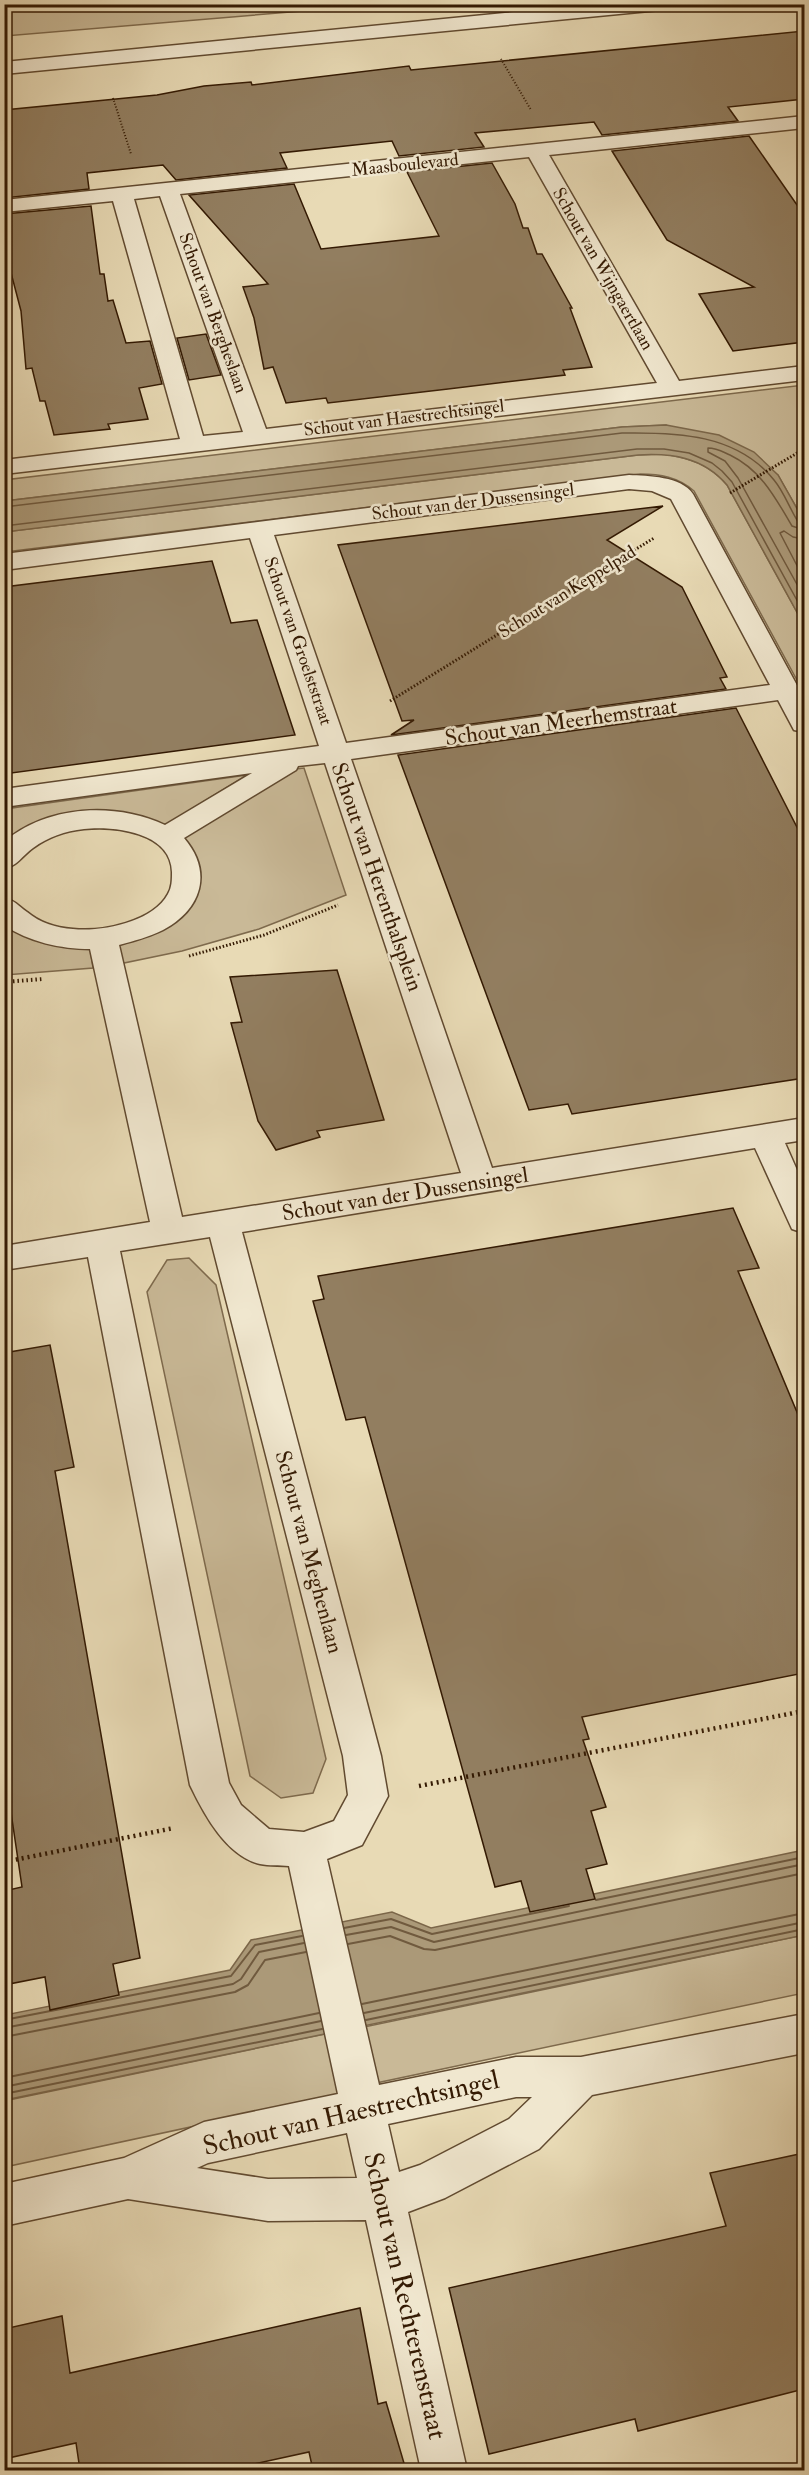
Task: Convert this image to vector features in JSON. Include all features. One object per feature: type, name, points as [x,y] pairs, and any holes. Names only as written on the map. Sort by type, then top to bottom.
[{"type":"street","points":[[4,53],[511,4]]},
{"type":"street","points":[[4,68],[660,4]]},
{"type":"street","name":"Maasboulevard","points":[[4,206],[804,122]]},
{"type":"street","name":"Schout van Wijngaertlaan","points":[[545,150],[671,387]]},
{"type":"street","name":"Schout van Bergheslaan","points":[[168,190],[257,436]]},
{"type":"street","points":[[122,195],[193,443]]},
{"type":"street","name":"Schout van Haestrechtsingel","points":[[4,467],[804,373]]},
{"type":"street","name":"Schout van der Dussensingel","points":[[4,562],[629,482],[656,484],[681,494],[699,511],[804,724]]},
{"type":"street","name":"Schout van Groelststraat","points":[[260,530],[333,745]]},
{"type":"street","name":"Schout van Meerhemstraat","points":[[333,745],[787,691]]},
{"type":"street","name":"Schout van Herenthalsplein","points":[[4,798],[298,757],[333,745],[480,1181]]},
{"type":"street","points":[[165,837],[298,757]]},
{"type":"street","points":[[4,860],[25,839],[45,828],[71,821],[100,818],[131,822],[165,837],[184,858],[187,883],[178,902],[164,915],[149,925],[130,933],[103,939],[68,939],[33,930],[11,916],[4,907]]},
{"type":"street","points":[[103,939],[111,985],[170,1232]]},
{"type":"street","name":"Schout van der Dussensingel","points":[[4,1258],[804,1129]]},
{"type":"street","points":[[765,1135],[804,1221]]},
{"type":"street","name":"Schout van Meghenlaan","points":[[223,1223],[362,1756],[368,1796]]},
{"type":"street","points":[[102,1242],[210,1785],[227,1817],[260,1846],[305,1850],[348,1833],[368,1796]]},
{"type":"street","name":"Schout van Rechterenstraat","points":[[305,1850],[444,2470]]},
{"type":"street","name":"Schout van Haestrechtsingel","points":[[4,2205],[128,2178],[204,2143],[363,2109],[516,2077],[581,2077],[804,2034]]},
{"type":"street","name":"Schout van Haestrechtsingel","points":[[128,2178],[268,2200],[383,2199],[430,2183],[524,2134],[581,2077]]},
{"type":"path","points":[[479,22],[545,150]]},
{"type":"path","name":"Schout van Keppelpad","points":[[333,745],[699,511],[804,449]]},
{"type":"path","points":[[368,1796],[804,1711]]},
{"type":"path","points":[[4,1862],[227,1817]]},
{"type":"shaded area","points":[[5,4],[374,4],[374,5],[5,36]]},
{"type":"shaded area","points":[[804,385],[804,521],[778,475],[666,425],[622,427],[5,501],[4,480]]},
{"type":"shaded area","points":[[663,454],[698,463],[713,472],[727,485],[804,625],[804,693],[694,491],[682,482],[662,476],[640,474],[5,552],[4,532],[638,455]]},
{"type":"shaded area","points":[[304,768],[346,895],[259,929],[182,951],[119,964],[114,938],[178,902],[173,843],[296,769]]},
{"type":"shaded area","points":[[247,775],[156,831],[100,818],[5,851],[5,809]]},
{"type":"shaded area","points":[[4,907],[89,940],[93,968],[5,975]]},
{"type":"shaded area","points":[[189,1258],[216,1285],[326,1759],[313,1793],[281,1798],[250,1776],[147,1292],[167,1260]]},
{"type":"shaded area","points":[[804,1935],[804,1993],[376,2083],[364,2027]]},
{"type":"shaded area","points":[[325,2034],[339,2095],[5,2167],[4,2101]]},
{"type":"water","points":[[666,425],[719,435],[754,452],[778,475],[804,521],[804,625],[727,485],[708,468],[675,456],[638,455],[5,532],[5,501],[622,427]]},
{"type":"water","points":[[804,1850],[804,1935],[5,2100],[5,2015],[230,1970],[251,1940],[392,1912],[431,1928]]},
{"type":"building","points":[[804,31],[804,99],[728,107],[738,121],[602,135],[594,122],[475,133],[484,147],[399,156],[392,141],[280,153],[287,168],[176,180],[163,165],[87,173],[89,189],[4,198],[4,110],[157,95],[204,86],[251,82],[252,85],[409,66],[411,70]]},
{"type":"building","points":[[749,136],[804,215],[804,342],[733,351],[699,294],[754,287],[667,240],[612,151]]},
{"type":"building","points":[[492,163],[515,204],[523,228],[528,228],[537,254],[542,254],[572,308],[570,308],[592,367],[563,370],[565,375],[448,389],[328,403],[326,398],[286,403],[273,367],[264,369],[254,318],[243,287],[268,284],[189,195],[294,184],[321,249],[439,236],[407,172]]},
{"type":"building","points":[[91,206],[100,274],[104,274],[108,301],[113,300],[126,343],[150,341],[162,384],[139,388],[148,419],[108,424],[110,429],[54,435],[45,401],[40,401],[32,368],[26,369],[21,311],[4,246],[4,214]]},
{"type":"building","points":[[206,334],[221,375],[189,380],[177,338]]},
{"type":"building","points":[[663,506],[607,540],[682,587],[727,677],[720,678],[726,689],[391,735],[414,720],[402,721],[338,545]]},
{"type":"building","points":[[212,561],[231,623],[257,620],[295,735],[4,774],[4,587]]},
{"type":"building","points":[[736,708],[804,841],[804,1078],[572,1114],[568,1104],[529,1110],[398,755]]},
{"type":"building","points":[[337,970],[384,1120],[317,1131],[320,1137],[276,1150],[258,1121],[231,1023],[242,1022],[230,977]]},
{"type":"building","points":[[733,1208],[759,1268],[738,1271],[804,1429],[804,1673],[582,1717],[589,1739],[583,1740],[606,1807],[591,1811],[607,1864],[586,1869],[595,1899],[530,1912],[521,1881],[495,1887],[365,1417],[346,1420],[313,1301],[324,1299],[318,1276]]},
{"type":"building","points":[[50,1345],[74,1467],[55,1471],[140,1958],[113,1964],[119,1995],[50,2010],[45,1977],[4,1985],[4,1891],[22,1887],[4,1765],[4,1353]]},
{"type":"building","points":[[804,2153],[804,2389],[638,2431],[635,2419],[489,2454],[449,2288],[726,2226],[710,2173]]},
{"type":"building","points":[[360,2308],[378,2404],[386,2402],[406,2470],[313,2470],[309,2452],[226,2470],[80,2470],[76,2443],[4,2459],[4,2329],[62,2316],[70,2373]]}]
